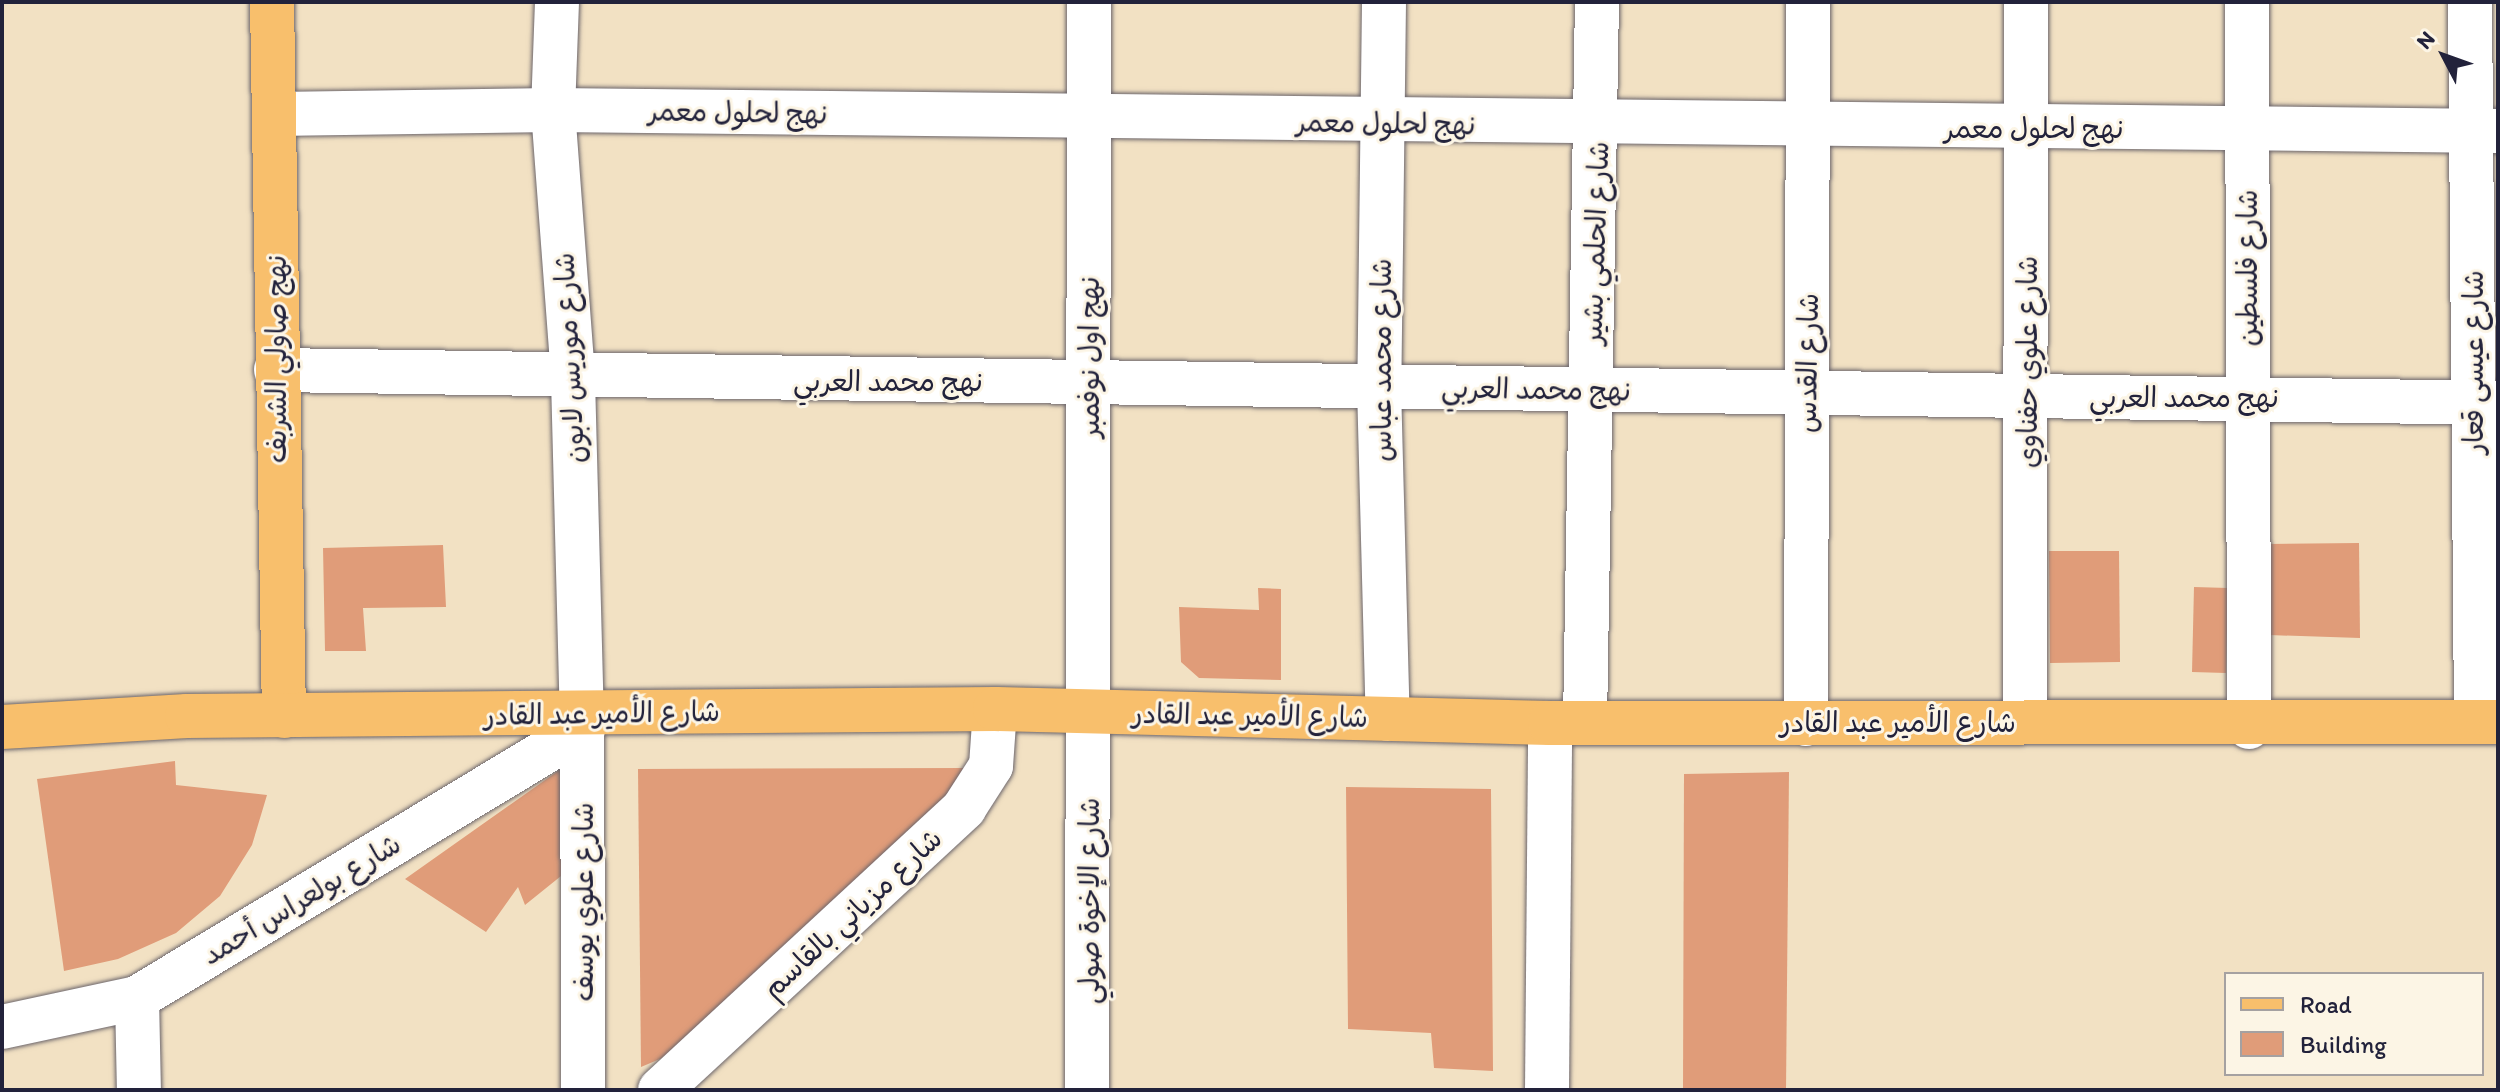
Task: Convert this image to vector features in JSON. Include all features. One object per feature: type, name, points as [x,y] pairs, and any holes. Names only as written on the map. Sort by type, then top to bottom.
[{"type":"main road","name":"نهج صاولي الشربف","points":[[272,2],[284,716]]},
{"type":"main road","name":"شارع الأمير عبد القادر","points":[[2,727],[284,716],[582,721],[995,709],[1567,723],[2025,721],[2249,727],[2487,721]]},
{"type":"street","name":"شارع موريس لابون","points":[[557,2],[553,110],[573,379],[582,721]]},
{"type":"street","name":"نهج اول نوفمبر","points":[[1089,2],[1093,711]]},
{"type":"street","name":"شارع محمد عباس","points":[[1384,2],[1379,386],[1388,719]]},
{"type":"street","name":"شارع الحلمي بشير","points":[[1547,1090],[1567,723],[1590,391],[1598,127],[1597,2]]},
{"type":"street","name":"شارع القدس","points":[[1806,724],[1808,2]]},
{"type":"street","name":"شارع علوي حفناوي","points":[[2025,721],[2029,127],[2026,2]]},
{"type":"street","name":"شارع فلسطين","points":[[2247,2],[2249,727]]},
{"type":"street","name":"شارع عيسى قعار","points":[[2470,2],[2485,131],[2487,721]]},
{"type":"street","name":"نهج لحلول معمر","points":[[275,114],[553,110],[1089,116],[1598,127],[2485,131]]},
{"type":"street","name":"نهج محمد العربي","points":[[276,370],[573,379],[1089,382],[1590,391],[1806,388],[2026,396],[2248,396],[2486,403]]},
{"type":"street","name":"شارع مزياني بالقاسم","points":[[660,1090],[964,808],[991,766],[995,709]]},
{"type":"street","name":"شارع الإخوة صولي","points":[[1087,1090],[1093,711]]},
{"type":"street","name":"شارع بولعراس أحمد","points":[[2,1027],[137,998],[582,721]]},
{"type":"street","name":"شارع علوي يوسف","points":[[582,721],[583,1090]]},
{"type":"street","points":[[137,998],[139,1090]]},
{"type":"building","points":[[2359,543],[2360,638],[2269,635],[2268,544]]},
{"type":"building","points":[[443,545],[446,607],[363,608],[366,651],[325,651],[323,548]]},
{"type":"building","points":[[2049,551],[2119,551],[2120,662],[2050,663]]},
{"type":"building","points":[[2194,587],[2228,588],[2226,673],[2192,672]]},
{"type":"building","points":[[1258,588],[1281,589],[1281,680],[1199,678],[1181,662],[1179,607],[1259,610]]},
{"type":"building","points":[[175,761],[176,785],[267,795],[252,845],[220,896],[176,933],[118,959],[64,971],[37,779]]},
{"type":"building","points":[[565,766],[566,872],[525,905],[518,887],[486,932],[405,879]]},
{"type":"building","points":[[967,768],[954,793],[667,1056],[641,1067],[638,769]]},
{"type":"building","points":[[1789,772],[1786,1090],[1683,1090],[1684,774]]},
{"type":"building","points":[[1346,787],[1491,789],[1493,1071],[1434,1068],[1431,1033],[1348,1029]]}]
